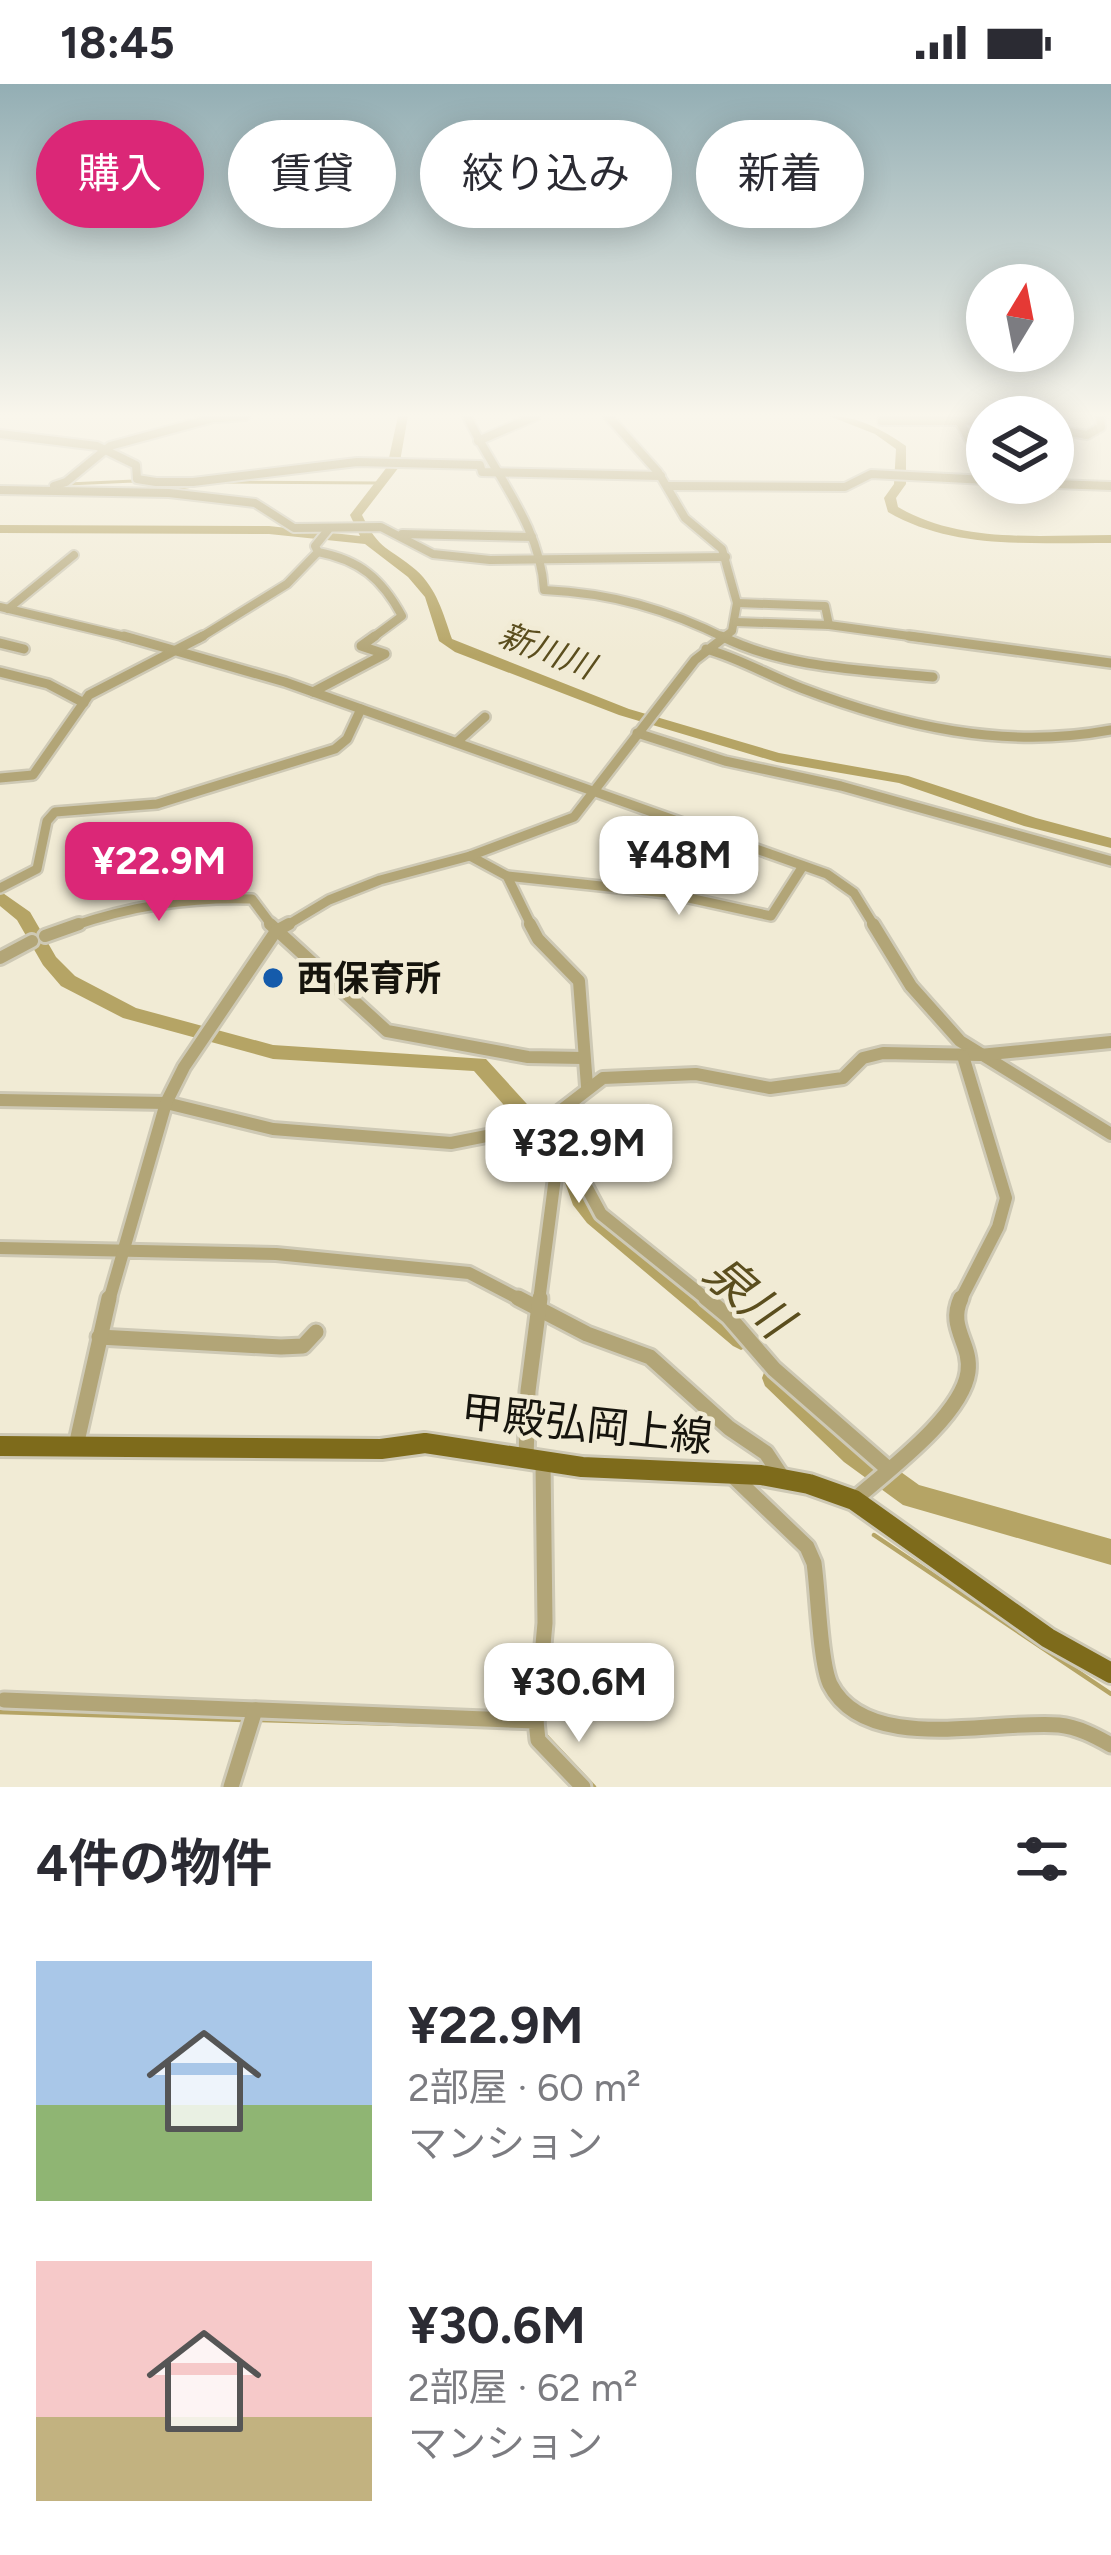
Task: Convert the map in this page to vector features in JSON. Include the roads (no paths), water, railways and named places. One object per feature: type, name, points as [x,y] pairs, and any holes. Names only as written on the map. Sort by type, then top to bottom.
[{"type":"main road","name":"甲殿弘岡上線","points":[[0,1446],[381,1449],[425,1443],[669,1474],[784,1480],[854,1500],[1048,1638],[1111,1673]]},
{"type":"street","points":[[198,495],[256,503],[287,525],[325,532],[368,527],[399,534],[532,537]]},
{"type":"street","points":[[509,495],[542,560],[544,590],[605,593],[686,618],[724,638],[837,668],[933,677]]},
{"type":"street","points":[[76,1446],[99,1337],[166,1103],[276,931],[329,900],[380,880],[470,856],[574,817],[656,709],[736,622],[737,603],[726,557],[682,514],[673,495]]},
{"type":"street","points":[[313,692],[385,654],[361,646],[402,616],[378,574],[359,562],[318,552],[315,546],[325,532]]},
{"type":"street","points":[[399,534],[433,554],[542,560],[627,555],[726,557]]},
{"type":"street","points":[[0,778],[33,775],[95,691],[179,650],[287,584],[318,552]]},
{"type":"street","points":[[3,610],[74,555]]},
{"type":"street","points":[[737,603],[825,606],[829,625]]},
{"type":"street","points":[[3,610],[179,650],[313,692],[843,882],[911,986],[960,1041],[1111,1134]]},
{"type":"street","points":[[736,622],[829,625],[1111,663]]},
{"type":"street","points":[[0,643],[23,649]]},
{"type":"street","points":[[706,650],[800,687],[943,728],[1033,741],[1111,730]]},
{"type":"street","points":[[0,672],[48,684],[84,703]]},
{"type":"street","points":[[0,888],[37,869],[47,820],[55,812],[157,804],[335,749],[347,739],[352,718],[361,709]]},
{"type":"street","points":[[458,742],[484,716]]},
{"type":"street","points":[[639,730],[725,761],[841,786],[1111,861]]},
{"type":"street","points":[[470,856],[507,876],[688,896],[771,916],[803,866]]},
{"type":"street","points":[[507,876],[538,939],[578,981],[587,1085]]},
{"type":"street","points":[[45,936],[122,906],[216,896],[252,899],[276,931],[386,1031],[528,1057],[583,1058]]},
{"type":"street","points":[[0,958],[32,941]]},
{"type":"street","points":[[0,1100],[166,1103],[273,1129],[451,1143],[538,1127],[587,1085],[631,1074],[674,1073],[770,1088],[843,1078],[862,1058],[883,1053],[963,1056],[1111,1042]]},
{"type":"street","points":[[854,1500],[936,1427],[968,1377],[968,1360],[954,1324],[957,1306],[998,1226],[1006,1198],[963,1056]]},
{"type":"street","points":[[538,1127],[571,1158],[601,1214],[729,1317],[774,1369],[880,1473]]},
{"type":"street","points":[[538,1127],[557,1162],[554,1217],[537,1314],[535,1460],[548,1608],[537,1729],[583,1787]]},
{"type":"street","points":[[0,1248],[120,1258],[276,1254],[470,1273],[537,1314],[650,1358],[729,1428],[766,1453],[784,1480]]},
{"type":"street","points":[[99,1337],[303,1346],[316,1332]]},
{"type":"street","points":[[732,1474],[807,1547],[814,1563],[830,1683],[840,1700],[872,1722],[902,1728],[1059,1725],[1111,1745]]},
{"type":"street","points":[[4,1700],[253,1720],[537,1729]]},
{"type":"street","points":[[231,1787],[253,1720]]},
{"type":"waterway","points":[[368,541],[356,515],[371,495]]},
{"type":"waterway","points":[[892,495],[892,509],[938,530],[997,538],[1111,539]]},
{"type":"waterway","name":"新川川","points":[[0,529],[269,530],[368,541]]},
{"type":"waterway","name":"新川川","points":[[368,541],[413,574],[431,596],[446,641],[460,649],[624,712],[777,757],[902,779],[1030,822],[1111,843]]},
{"type":"waterway","name":"泉川","points":[[0,897],[24,916],[49,961],[68,981],[130,1013],[273,1052],[479,1064],[569,1165],[584,1205],[595,1217],[741,1339]]},
{"type":"waterway","points":[[68,1255],[118,1257]]},
{"type":"waterway","points":[[128,1258],[226,1259]]},
{"type":"waterway","points":[[295,1262],[405,1273]]},
{"type":"waterway","name":"泉川","points":[[774,1378],[853,1453],[912,1496],[1111,1552]]},
{"type":"waterway","points":[[874,1535],[1111,1694]]},
{"type":"waterway","points":[[0,1712],[244,1720]]},
{"type":"waterway","points":[[260,1720],[508,1727]]},
{"type":"waterway","points":[[546,1736],[594,1787]]},
{"type":"place","name":"西保育所","points":[[273,978]]}]
